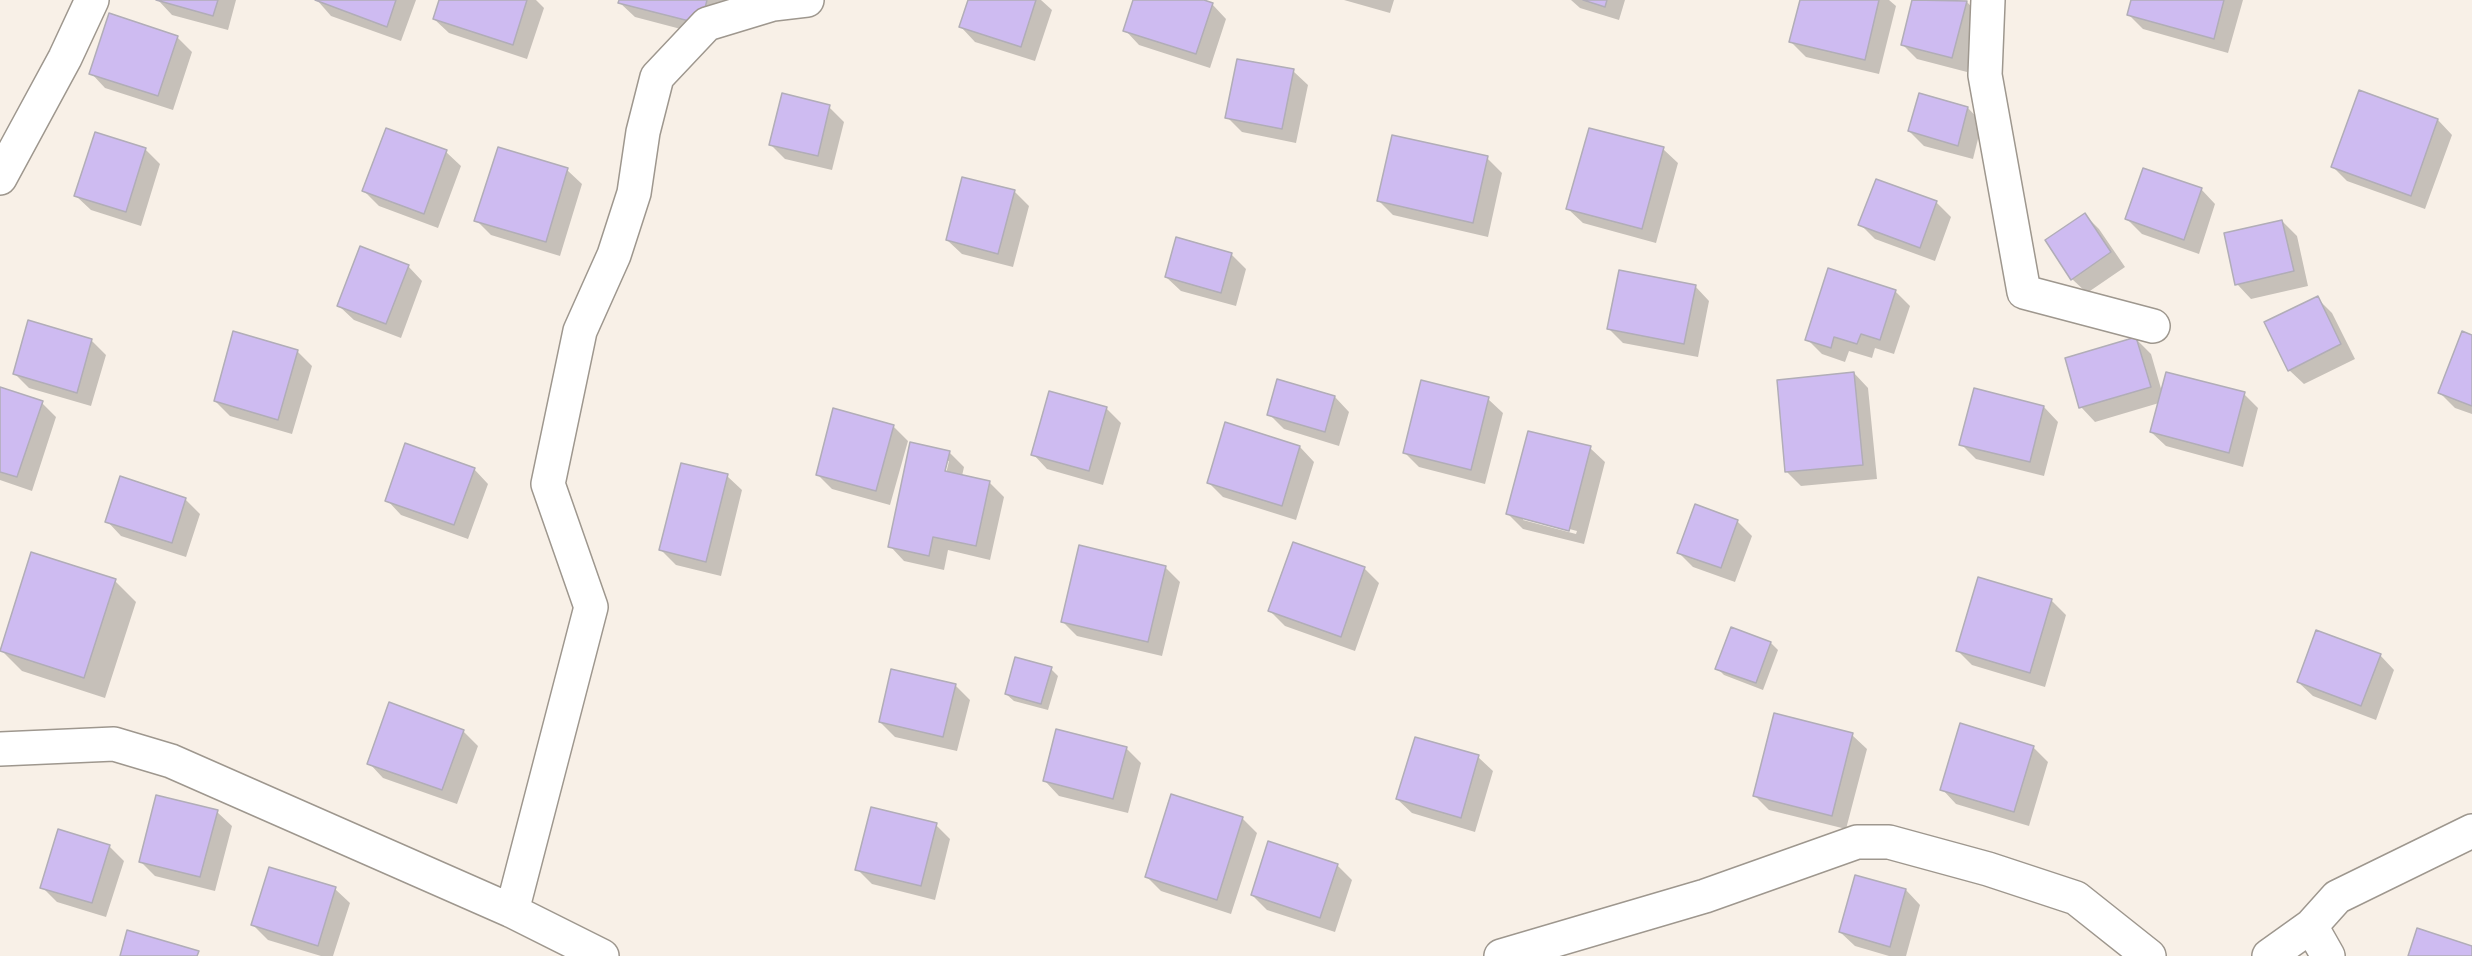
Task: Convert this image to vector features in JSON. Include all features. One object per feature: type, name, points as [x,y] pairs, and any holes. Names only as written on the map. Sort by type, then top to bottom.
[{"type":"street","points":[[0,178],[65,58],[92,0]]},
{"type":"street","points":[[512,911],[591,607],[548,484],[580,330],[614,255],[634,193],[643,132],[657,77],[707,24],[773,4],[807,0]]},
{"type":"street","points":[[1988,0],[1985,75],[2024,292],[2153,326]]},
{"type":"street","points":[[0,749],[114,744],[171,761],[512,911],[602,956]]},
{"type":"street","points":[[2269,956],[2311,926],[2337,897],[2472,831]]},
{"type":"street","points":[[1501,956],[1705,896],[1857,842],[1889,842],[1988,869],[2076,898],[2149,956]]},
{"type":"street","points":[[2311,926],[2328,956]]},
{"type":"building","points":[[156,0],[218,0],[213,16]]},
{"type":"building","points":[[315,0],[396,0],[387,27]]},
{"type":"building","points":[[439,0],[527,0],[513,45],[433,19]]},
{"type":"building","points":[[619,0],[707,0],[701,24],[618,3]]},
{"type":"building","points":[[968,0],[1036,0],[1021,47],[959,27]]},
{"type":"building","points":[[1133,0],[1204,0],[1213,3],[1196,54],[1123,31]]},
{"type":"building","points":[[1583,0],[1607,0],[1605,7]]},
{"type":"building","points":[[1800,0],[1879,0],[1865,60],[1789,42]]},
{"type":"building","points":[[1912,0],[1967,1],[1952,58],[1901,45]]},
{"type":"building","points":[[2131,0],[2224,0],[2214,39],[2127,15]]},
{"type":"building","points":[[109,13],[178,36],[158,96],[89,74]]},
{"type":"building","points":[[1237,59],[1294,69],[1282,129],[1225,118]]},
{"type":"building","points":[[2359,90],[2438,119],[2411,196],[2331,167]]},
{"type":"building","points":[[782,93],[830,105],[818,156],[769,145]]},
{"type":"building","points":[[1919,93],[1968,107],[1958,146],[1908,131]]},
{"type":"building","points":[[386,128],[447,150],[424,214],[362,191]]},
{"type":"building","points":[[1589,128],[1664,147],[1642,229],[1566,209]]},
{"type":"building","points":[[95,132],[146,148],[126,212],[74,196]]},
{"type":"building","points":[[1392,135],[1488,156],[1473,223],[1377,201]]},
{"type":"building","points":[[498,147],[568,168],[546,242],[474,221]]},
{"type":"building","points":[[2143,168],[2202,188],[2184,240],[2125,219]]},
{"type":"building","points":[[962,177],[1015,190],[998,254],[946,240]]},
{"type":"building","points":[[1876,179],[1937,201],[1920,248],[1858,225]]},
{"type":"building","points":[[2085,213],[2111,252],[2071,280],[2045,240]]},
{"type":"building","points":[[2282,220],[2294,271],[2235,285],[2224,233]]},
{"type":"building","points":[[1176,237],[1232,253],[1221,293],[1165,277]]},
{"type":"building","points":[[360,246],[409,265],[386,324],[337,306]]},
{"type":"building","points":[[1828,268],[1896,290],[1880,340],[1861,334],[1857,344],[1834,337],[1831,348],[1805,340]]},
{"type":"building","points":[[1619,270],[1696,285],[1684,344],[1607,329]]},
{"type":"building","points":[[2318,296],[2341,344],[2288,371],[2264,322]]},
{"type":"building","points":[[28,320],[92,339],[77,393],[13,374]]},
{"type":"building","points":[[233,331],[298,350],[278,420],[214,401]]},
{"type":"building","points":[[2462,331],[2472,335],[2472,406],[2438,393]]},
{"type":"building","points":[[2136,337],[2151,387],[2079,408],[2065,358]]},
{"type":"building","points":[[1854,372],[1863,465],[1785,472],[1777,380]]},
{"type":"building","points":[[2166,372],[2245,392],[2229,453],[2150,432]]},
{"type":"building","points":[[1277,379],[1335,396],[1325,432],[1267,415]]},
{"type":"building","points":[[1421,380],[1489,397],[1471,470],[1403,453]]},
{"type":"building","points":[[0,387],[43,401],[17,477],[0,472]]},
{"type":"building","points":[[1974,388],[2044,406],[2030,462],[1959,445]]},
{"type":"building","points":[[1049,391],[1107,407],[1089,471],[1031,455]]},
{"type":"building","points":[[833,408],[894,425],[876,491],[816,475]]},
{"type":"building","points":[[1225,422],[1300,446],[1282,506],[1207,483]]},
{"type":"building","points":[[1528,431],[1591,446],[1569,531],[1506,514]]},
{"type":"building","points":[[910,442],[950,451],[945,471],[990,481],[976,546],[933,537],[929,556],[888,547]]},
{"type":"building","points":[[405,443],[475,468],[454,525],[385,501]]},
{"type":"building","points":[[681,463],[728,474],[706,562],[659,550]]},
{"type":"building","points":[[120,476],[186,498],[172,543],[105,522]]},
{"type":"building","points":[[1695,504],[1738,520],[1721,568],[1677,553]]},
{"type":"building","points":[[1293,542],[1365,567],[1341,637],[1268,611]]},
{"type":"building","points":[[1079,545],[1166,566],[1148,642],[1061,622]]},
{"type":"building","points":[[31,552],[116,579],[84,678],[0,651]]},
{"type":"building","points":[[1978,577],[2052,599],[2030,673],[1956,651]]},
{"type":"building","points":[[1731,627],[1771,642],[1756,683],[1715,669]]},
{"type":"building","points":[[2316,630],[2381,654],[2361,706],[2297,682]]},
{"type":"building","points":[[1015,657],[1052,667],[1041,704],[1005,694]]},
{"type":"building","points":[[891,669],[956,684],[943,737],[879,722]]},
{"type":"building","points":[[389,702],[464,730],[442,790],[367,764]]},
{"type":"building","points":[[1774,713],[1853,733],[1832,816],[1753,796]]},
{"type":"building","points":[[1960,723],[2034,746],[2014,812],[1940,790]]},
{"type":"building","points":[[1056,729],[1127,747],[1113,799],[1043,781]]},
{"type":"building","points":[[1415,737],[1479,755],[1461,818],[1396,799]]},
{"type":"building","points":[[1171,794],[1243,817],[1217,900],[1145,877]]},
{"type":"building","points":[[156,795],[218,810],[200,877],[139,862]]},
{"type":"building","points":[[871,807],[937,823],[921,886],[855,870]]},
{"type":"building","points":[[58,829],[110,845],[92,903],[40,888]]},
{"type":"building","points":[[1268,841],[1338,864],[1320,918],[1251,895]]},
{"type":"building","points":[[269,867],[336,887],[318,946],[251,925]]},
{"type":"building","points":[[1855,875],[1906,889],[1890,947],[1839,932]]},
{"type":"building","points":[[2417,928],[2472,946],[2472,956],[2408,956]]},
{"type":"building","points":[[127,930],[199,951],[197,956],[120,956]]}]
